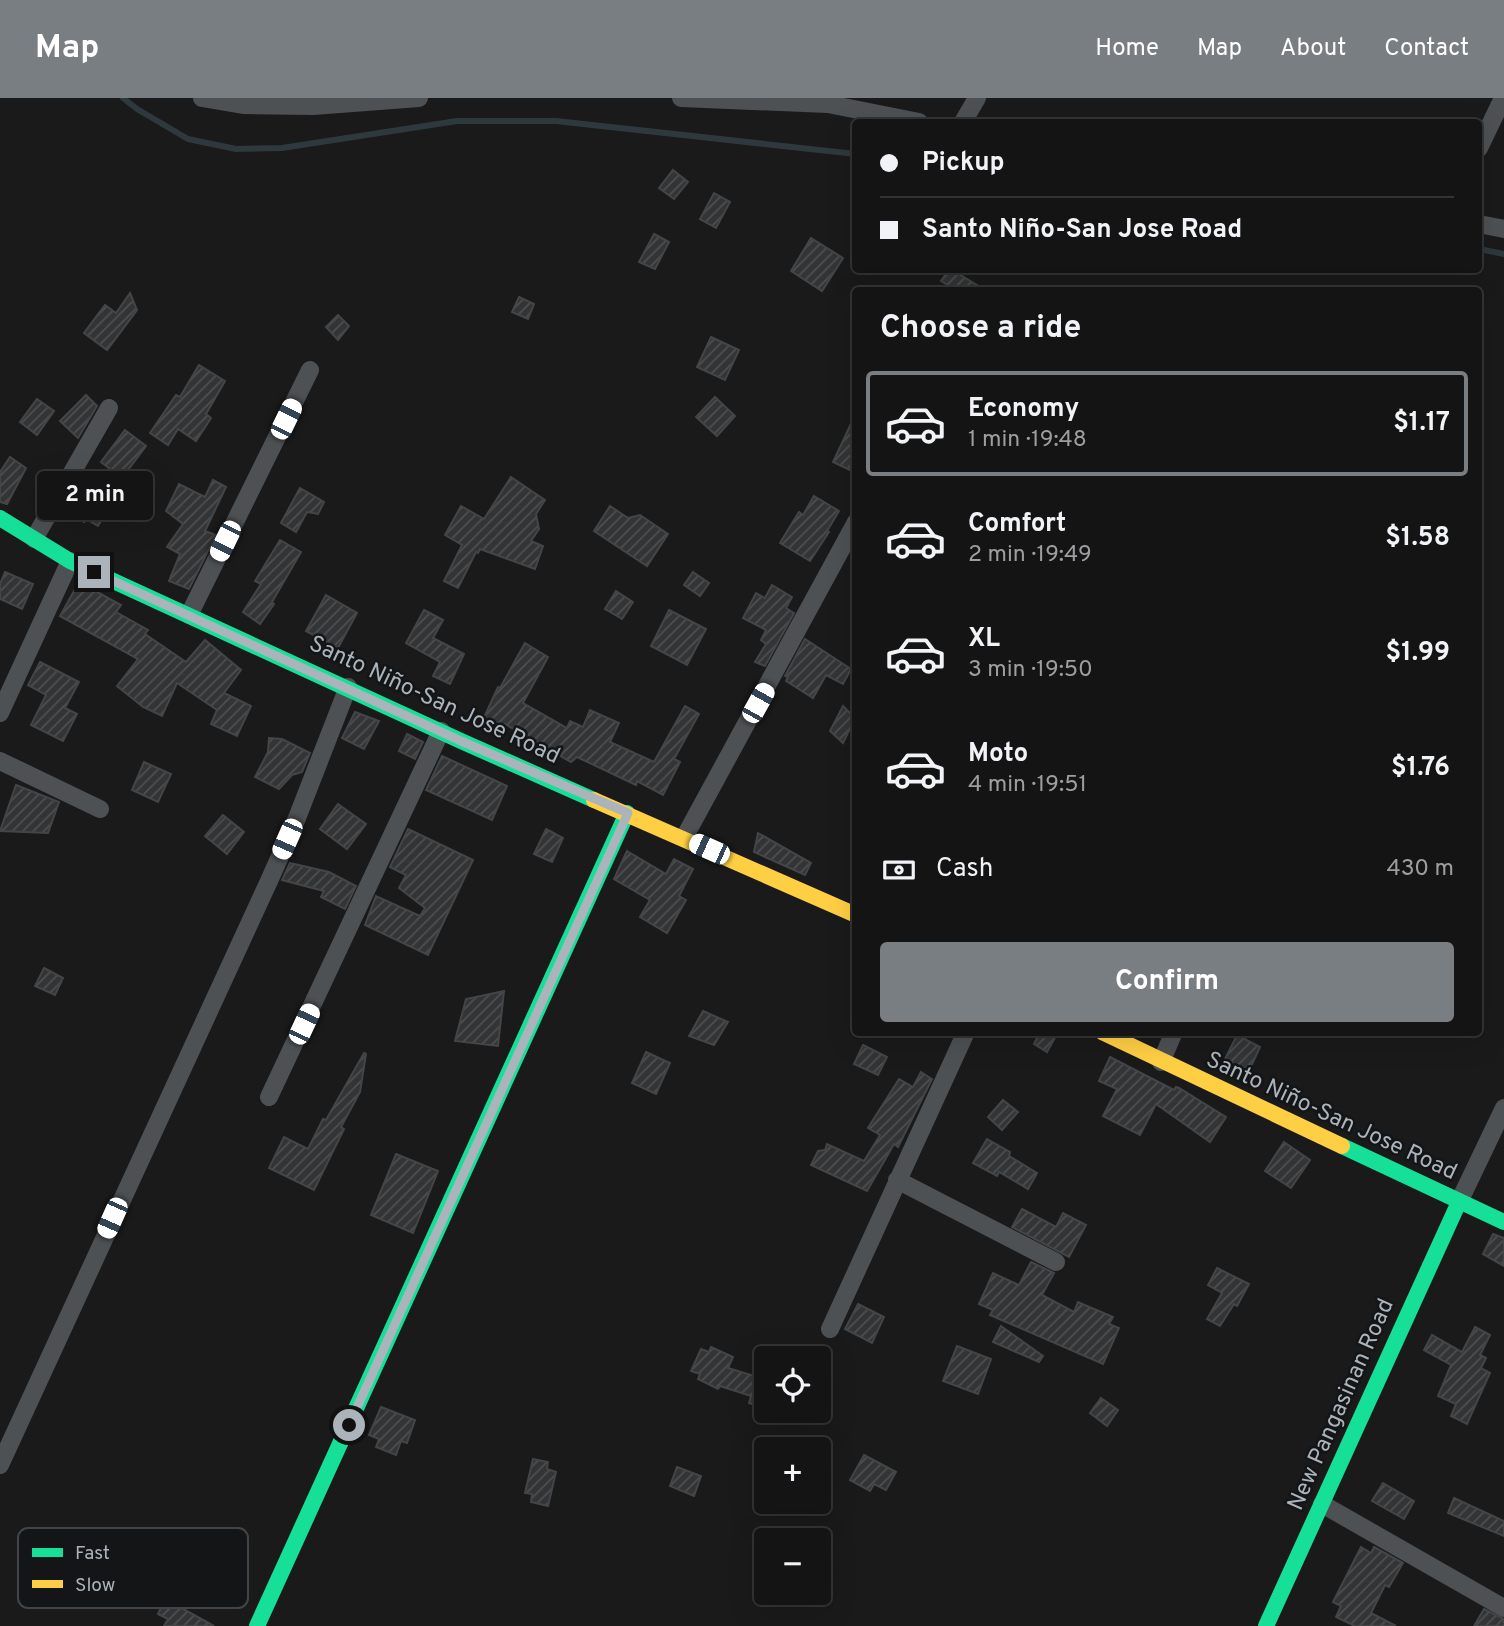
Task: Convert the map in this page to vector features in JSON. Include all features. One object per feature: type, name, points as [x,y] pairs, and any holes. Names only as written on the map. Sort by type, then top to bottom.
[{"type":"main road","name":"Santo Niño-San Jose Road","points":[[0,518],[70,561],[442,731],[852,913]]},
{"type":"main road","points":[[257,1626],[628,813]]},
{"type":"main road","name":"Santo Niño-San Jose Road","points":[[1110,1036],[1504,1222]]},
{"type":"main road","name":"New Pangasinan Road","points":[[1266,1626],[1459,1202]]},
{"type":"street","points":[[202,98],[243,105],[313,106],[419,98]]},
{"type":"street","points":[[681,98],[828,104],[904,119]]},
{"type":"street","points":[[965,119],[977,98]]},
{"type":"street","points":[[1482,142],[1503,98]]},
{"type":"street","points":[[1482,225],[1504,229]]},
{"type":"street","points":[[189,615],[310,370]]},
{"type":"street","points":[[34,539],[109,408]]},
{"type":"street","points":[[684,838],[852,529]]},
{"type":"street","points":[[0,713],[70,561]]},
{"type":"street","points":[[0,1465],[269,881],[297,818],[348,687]]},
{"type":"street","points":[[269,1097],[442,731]]},
{"type":"street","points":[[0,761],[100,808]]},
{"type":"street","points":[[830,1329],[964,1036]]},
{"type":"street","points":[[1161,1062],[1172,1036]]},
{"type":"street","points":[[1459,1202],[1504,1108]]},
{"type":"street","points":[[897,1180],[1056,1262]]},
{"type":"street","points":[[1322,1504],[1504,1608]]},
{"type":"building","points":[[673,170],[688,182],[674,199],[659,188]]},
{"type":"building","points":[[714,193],[730,202],[716,228],[700,219]]},
{"type":"building","points":[[654,234],[669,242],[655,269],[639,262]]},
{"type":"building","points":[[811,238],[843,258],[822,291],[791,271]]},
{"type":"building","points":[[947,273],[957,273],[980,287],[951,287],[941,281]]},
{"type":"building","points":[[130,293],[137,310],[107,350],[84,333],[105,305],[116,313]]},
{"type":"building","points":[[519,297],[534,304],[528,319],[512,312]]},
{"type":"building","points":[[338,315],[349,326],[338,340],[326,327]]},
{"type":"building","points":[[711,337],[739,350],[725,380],[697,367]]},
{"type":"building","points":[[199,365],[225,381],[206,414],[211,418],[196,441],[178,429],[168,445],[150,433],[176,395],[180,397]]},
{"type":"building","points":[[86,395],[97,406],[78,438],[60,421]]},
{"type":"building","points":[[715,397],[735,416],[717,436],[696,417]]},
{"type":"building","points":[[37,399],[54,411],[37,435],[20,422]]},
{"type":"building","points":[[852,422],[852,471],[833,462]]},
{"type":"building","points":[[125,430],[146,446],[122,478],[101,462]]},
{"type":"building","points":[[10,457],[26,468],[7,504],[0,502],[0,472]]},
{"type":"building","points":[[511,477],[545,500],[536,514],[539,529],[531,541],[543,546],[535,569],[480,549],[458,588],[444,581],[462,545],[445,535],[461,506],[484,519]]},
{"type":"building","points":[[213,480],[226,487],[205,531],[216,535],[189,589],[169,581],[180,554],[167,547],[183,524],[166,511],[179,484],[205,497]]},
{"type":"building","points":[[300,488],[324,502],[318,514],[307,512],[296,532],[281,523]]},
{"type":"building","points":[[90,490],[112,503],[98,526],[86,519],[84,522],[64,509],[74,493],[80,497]]},
{"type":"building","points":[[814,496],[839,511],[810,561],[780,543],[799,512],[803,515]]},
{"type":"building","points":[[610,506],[628,518],[640,515],[668,534],[647,566],[594,531]]},
{"type":"building","points":[[280,540],[301,552],[272,602],[274,604],[260,624],[243,612],[261,584],[255,581]]},
{"type":"building","points":[[5,572],[33,584],[22,609],[0,599],[0,584]]},
{"type":"building","points":[[693,572],[709,583],[700,596],[684,585]]},
{"type":"building","points":[[79,582],[121,605],[116,612],[148,630],[145,634],[186,662],[205,640],[241,670],[224,693],[251,706],[237,736],[211,724],[217,710],[177,683],[162,716],[143,707],[117,686],[138,659],[60,616]]},
{"type":"building","points":[[772,585],[792,597],[786,608],[794,613],[765,666],[755,662],[766,644],[761,640],[766,630],[743,618],[756,593],[765,598]]},
{"type":"building","points":[[616,591],[633,602],[622,619],[605,609]]},
{"type":"building","points":[[326,595],[357,613],[338,648],[306,631]]},
{"type":"building","points":[[424,610],[443,620],[433,638],[464,654],[450,684],[433,676],[440,662],[406,643]]},
{"type":"building","points":[[669,610],[706,629],[687,665],[651,646]]},
{"type":"building","points":[[805,639],[851,669],[843,684],[826,675],[813,698],[786,681],[788,677],[785,676]]},
{"type":"building","points":[[525,643],[548,657],[523,703],[567,728],[570,721],[583,727],[590,710],[619,723],[610,742],[654,762],[685,706],[699,714],[674,759],[680,762],[663,795],[637,781],[636,785],[577,757],[571,762],[505,724],[499,735],[480,726],[498,687],[500,688]]},
{"type":"building","points":[[40,662],[79,682],[65,708],[77,714],[63,741],[31,725],[46,695],[28,685]]},
{"type":"building","points":[[843,706],[852,715],[852,724],[843,743],[830,731]]},
{"type":"building","points":[[355,712],[379,721],[364,749],[342,738]]},
{"type":"building","points":[[407,734],[423,742],[415,759],[399,751]]},
{"type":"building","points":[[269,738],[282,739],[310,753],[302,772],[292,775],[279,789],[255,777],[268,752]]},
{"type":"building","points":[[442,756],[507,786],[492,820],[426,790]]},
{"type":"building","points":[[144,762],[171,774],[158,802],[132,790]]},
{"type":"building","points":[[16,785],[59,802],[48,833],[0,831]]},
{"type":"building","points":[[338,804],[366,824],[347,849],[320,829]]},
{"type":"building","points":[[223,815],[244,832],[227,854],[205,836]]},
{"type":"building","points":[[408,829],[473,860],[428,955],[365,925],[376,896],[420,916],[425,908],[399,888],[406,875],[390,867]]},
{"type":"building","points":[[546,829],[563,838],[552,862],[534,854]]},
{"type":"building","points":[[758,833],[811,863],[805,875],[754,852]]},
{"type":"building","points":[[627,851],[666,874],[674,859],[693,869],[679,896],[686,900],[667,933],[640,917],[650,900],[614,879]]},
{"type":"building","points":[[290,863],[329,872],[356,886],[345,909],[321,897],[324,891],[282,880]]},
{"type":"building","points":[[44,968],[63,978],[55,995],[35,986]]},
{"type":"building","points":[[504,991],[498,1046],[455,1041],[466,999]]},
{"type":"building","points":[[703,1011],[728,1022],[714,1045],[689,1036]]},
{"type":"building","points":[[1038,1036],[1056,1036],[1047,1052],[1034,1044]]},
{"type":"building","points":[[1236,1036],[1260,1047],[1249,1071],[1225,1059]]},
{"type":"building","points":[[863,1045],[887,1057],[878,1075],[854,1064]]},
{"type":"building","points":[[646,1052],[670,1063],[656,1094],[632,1083]]},
{"type":"building","points":[[364,1053],[360,1092],[341,1127],[344,1129],[314,1190],[269,1168],[284,1137],[308,1149],[323,1119],[326,1120]]},
{"type":"building","points":[[1110,1057],[1174,1090],[1179,1088],[1226,1117],[1210,1142],[1156,1104],[1140,1135],[1103,1116],[1117,1089],[1099,1081]]},
{"type":"building","points":[[921,1072],[932,1079],[898,1147],[894,1144],[867,1191],[811,1165],[818,1151],[825,1150],[827,1144],[864,1161],[880,1135],[868,1128],[899,1079],[913,1087]]},
{"type":"building","points":[[1003,1100],[1018,1112],[1002,1130],[988,1117]]},
{"type":"building","points":[[987,1139],[1010,1152],[1009,1156],[1037,1173],[1028,1189],[999,1172],[997,1176],[973,1163]]},
{"type":"building","points":[[1284,1142],[1310,1160],[1291,1188],[1265,1171]]},
{"type":"building","points":[[396,1154],[438,1171],[413,1233],[371,1215]]},
{"type":"building","points":[[1022,1209],[1056,1227],[1063,1213],[1086,1225],[1069,1257],[1012,1227]]},
{"type":"building","points":[[1493,1234],[1504,1238],[1504,1266],[1483,1254]]},
{"type":"building","points":[[1031,1262],[1054,1273],[1042,1295],[1074,1312],[1078,1302],[1113,1317],[1109,1324],[1119,1328],[1103,1364],[990,1315],[993,1310],[979,1304],[993,1273],[1019,1285]]},
{"type":"building","points":[[1217,1268],[1249,1284],[1237,1306],[1234,1304],[1220,1326],[1207,1319],[1222,1293],[1208,1285]]},
{"type":"building","points":[[858,1304],[884,1317],[872,1343],[845,1329]]},
{"type":"building","points":[[1001,1326],[1043,1356],[1039,1362],[993,1342]]},
{"type":"building","points":[[1475,1327],[1490,1335],[1480,1355],[1486,1358],[1481,1368],[1490,1373],[1467,1424],[1451,1416],[1456,1404],[1438,1396],[1451,1365],[1424,1350],[1432,1335],[1462,1352]]},
{"type":"building","points":[[957,1346],[991,1359],[978,1394],[943,1381]]},
{"type":"building","points":[[711,1347],[733,1357],[728,1368],[754,1376],[754,1404],[749,1403],[751,1396],[720,1386],[718,1389],[698,1379],[700,1374],[691,1371],[701,1349],[709,1352]]},
{"type":"building","points":[[1101,1398],[1118,1410],[1107,1426],[1090,1413]]},
{"type":"building","points":[[381,1407],[415,1420],[407,1443],[401,1441],[396,1455],[376,1447],[379,1439],[369,1435]]},
{"type":"building","points":[[864,1455],[896,1472],[886,1490],[874,1484],[870,1491],[850,1480]]},
{"type":"building","points":[[533,1459],[548,1462],[547,1469],[556,1472],[548,1506],[531,1502],[532,1494],[525,1493]]},
{"type":"building","points":[[677,1467],[701,1476],[694,1496],[670,1486]]},
{"type":"building","points":[[1383,1483],[1414,1501],[1404,1519],[1372,1501]]},
{"type":"building","points":[[1454,1498],[1504,1521],[1504,1536],[1448,1513]]},
{"type":"building","points":[[1361,1547],[1371,1553],[1374,1547],[1403,1563],[1389,1587],[1385,1585],[1371,1613],[1396,1626],[1355,1626],[1336,1617],[1341,1606],[1333,1602]]},
{"type":"building","points":[[161,1608],[181,1608],[214,1626],[164,1626],[168,1619],[158,1614]]},
{"type":"building","points":[[1484,1609],[1504,1619],[1504,1626],[1474,1626]]},
{"type":"waterway","points":[[123,98],[188,139],[236,149],[282,148],[457,121],[556,121],[852,154]]},
{"type":"waterway","points":[[1482,250],[1504,254]]},
{"type":"traffic: fast","points":[[0,518],[70,561],[594,800]]},
{"type":"traffic: fast","points":[[257,1626],[627,813]]},
{"type":"traffic: fast","points":[[1342,1146],[1504,1222]]},
{"type":"traffic: fast","points":[[1266,1626],[1459,1202]]},
{"type":"traffic: slow","points":[[594,800],[852,913]]},
{"type":"traffic: slow","points":[[1110,1036],[1342,1146]]},
{"type":"route","points":[[94,572],[461,741],[628,813],[349,1425]]}]
